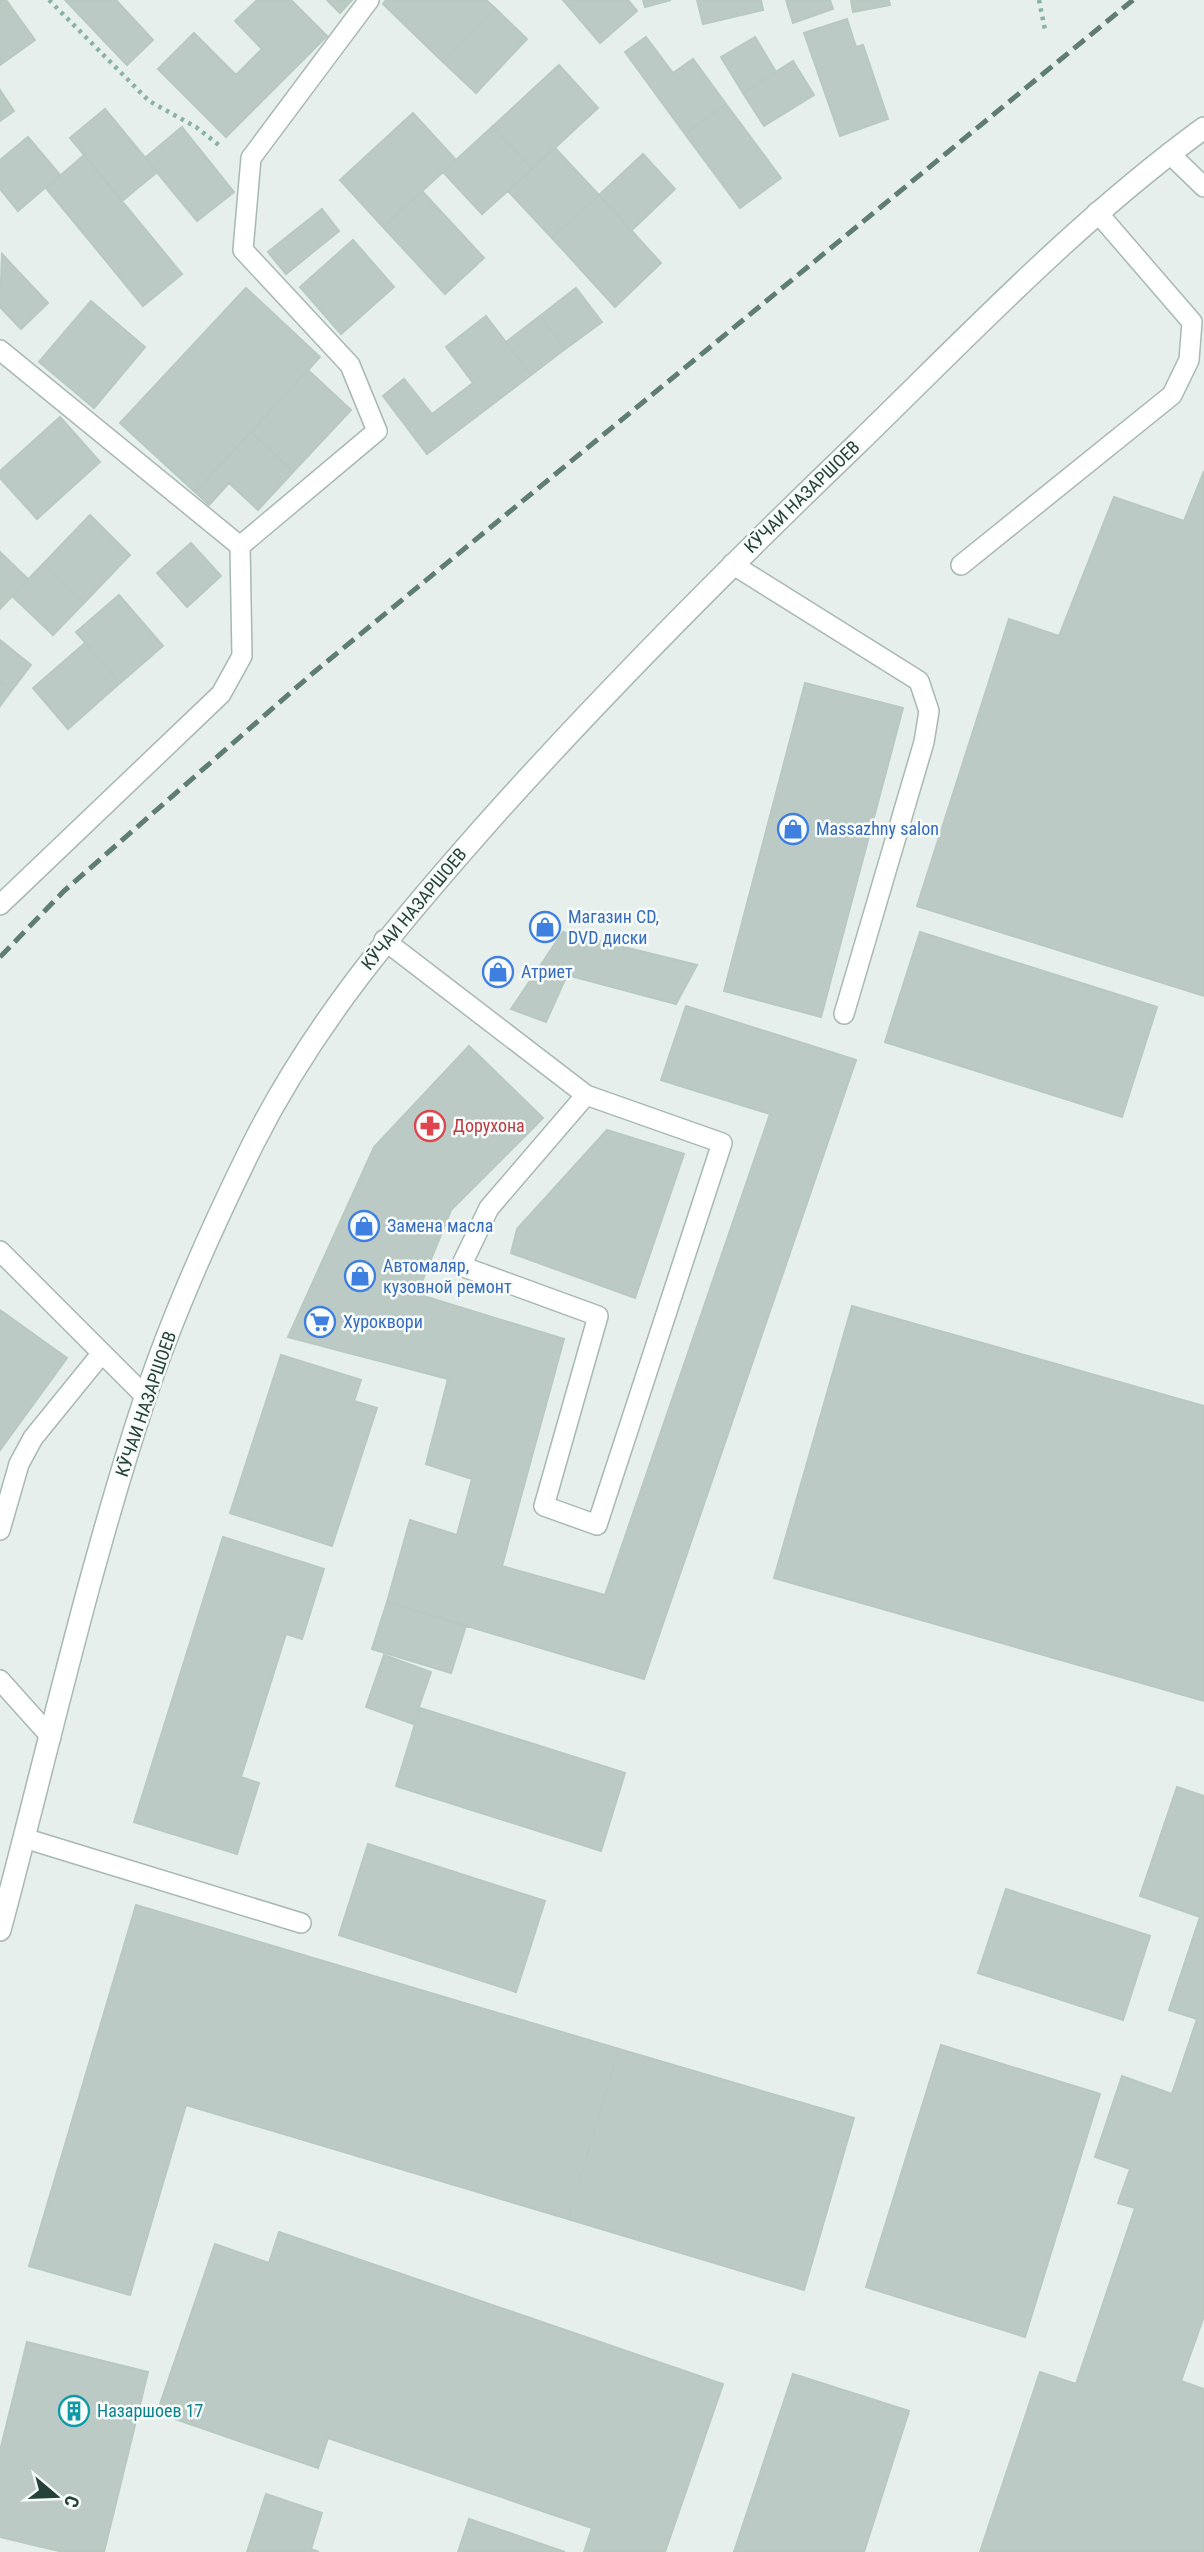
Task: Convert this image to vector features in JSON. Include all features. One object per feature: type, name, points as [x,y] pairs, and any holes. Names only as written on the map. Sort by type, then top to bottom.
[{"type":"street","name":"КӮЧАИ НАЗАРШОЕВ","points":[[0,1930],[117,1490],[146,1397],[191,1275],[255,1139],[311,1041],[384,940],[583,717],[732,564],[1097,212],[1204,128]]},
{"type":"lane","points":[[240,546],[377,431],[350,365],[243,250],[251,158],[369,0]]},
{"type":"lane","points":[[1169,153],[1204,187]]},
{"type":"lane","points":[[961,565],[1095,460],[1171,395],[1189,360],[1192,322],[1097,212]]},
{"type":"lane","points":[[0,349],[240,546],[242,656],[221,694],[0,905]]},
{"type":"lane","points":[[732,564],[919,681],[929,711],[924,742],[844,1014]]},
{"type":"lane","points":[[384,940],[586,1095],[722,1143],[597,1525],[544,1506],[598,1316],[461,1266],[489,1208],[586,1095]]},
{"type":"lane","points":[[0,1251],[146,1397]]},
{"type":"lane","points":[[0,1530],[19,1464],[33,1438],[102,1353]]},
{"type":"lane","points":[[0,1680],[51,1737]]},
{"type":"lane","points":[[24,1838],[301,1923]]},
{"type":"path","points":[[48,0],[149,102],[196,127],[250,170]]},
{"type":"path","points":[[1039,0],[1045,30]]},
{"type":"building","points":[[0,0],[6,0],[35,40],[0,65]]},
{"type":"building","points":[[65,0],[116,0],[153,40],[127,65]]},
{"type":"building","points":[[257,0],[291,0],[327,36],[226,137],[158,69],[194,33],[236,75],[262,49],[235,21]]},
{"type":"building","points":[[327,0],[352,0],[340,13]]},
{"type":"building","points":[[386,0],[486,0],[495,8],[443,62],[383,4]]},
{"type":"building","points":[[563,0],[628,0],[637,11],[600,43]]},
{"type":"building","points":[[643,0],[671,0],[645,7]]},
{"type":"building","points":[[697,0],[761,0],[763,10],[703,24]]},
{"type":"building","points":[[786,0],[830,0],[833,9],[793,23]]},
{"type":"building","points":[[851,0],[889,0],[890,5],[853,12]]},
{"type":"building","points":[[495,8],[527,39],[476,93],[443,62]]},
{"type":"building","points":[[847,19],[856,47],[863,45],[888,119],[840,136],[804,33]]},
{"type":"building","points":[[646,37],[673,73],[693,59],[726,104],[685,134],[625,52]]},
{"type":"building","points":[[755,37],[776,72],[743,93],[721,57]]},
{"type":"building","points":[[793,61],[814,95],[764,126],[743,93]]},
{"type":"building","points":[[559,65],[598,108],[532,169],[493,126]]},
{"type":"building","points":[[0,90],[14,111],[0,121]]},
{"type":"building","points":[[726,104],[781,178],[740,208],[685,134]]},
{"type":"building","points":[[105,109],[157,172],[122,201],[70,138]]},
{"type":"building","points":[[413,113],[456,160],[383,227],[340,180]]},
{"type":"building","points":[[493,126],[532,169],[482,214],[443,172]]},
{"type":"building","points":[[182,127],[234,192],[197,221],[145,158]]},
{"type":"building","points":[[28,137],[60,175],[18,211],[0,189],[0,160]]},
{"type":"building","points":[[555,148],[599,195],[552,238],[508,191]]},
{"type":"building","points":[[643,154],[675,189],[631,231],[599,195]]},
{"type":"building","points":[[84,155],[182,274],[143,306],[46,188]]},
{"type":"building","points":[[422,191],[484,258],[445,294],[383,227]]},
{"type":"building","points":[[599,195],[661,263],[615,307],[552,238]]},
{"type":"building","points":[[322,209],[339,231],[286,274],[268,252]]},
{"type":"building","points":[[353,240],[394,287],[341,334],[300,287]]},
{"type":"building","points":[[2,254],[48,303],[21,329],[0,307]]},
{"type":"building","points":[[246,288],[320,357],[195,492],[120,423]]},
{"type":"building","points":[[576,288],[602,322],[565,349],[540,316]]},
{"type":"building","points":[[91,301],[145,347],[94,408],[39,362]]},
{"type":"building","points":[[486,316],[531,375],[427,454],[383,396],[404,379],[432,414],[473,383],[446,347]]},
{"type":"building","points":[[540,316],[565,349],[531,375],[506,342]]},
{"type":"building","points":[[308,370],[351,410],[293,472],[251,432]]},
{"type":"building","points":[[60,417],[100,462],[37,519],[0,478],[0,471]]},
{"type":"building","points":[[251,432],[293,472],[258,510],[229,483],[209,505],[195,492]]},
{"type":"building","points":[[1204,471],[1204,996],[917,906],[1009,619],[1059,636],[1114,497],[1184,521]]},
{"type":"building","points":[[90,515],[130,555],[84,603],[43,564]]},
{"type":"building","points":[[191,543],[221,576],[187,607],[157,573]]},
{"type":"building","points":[[0,552],[28,579],[0,609]]},
{"type":"building","points":[[43,564],[84,603],[53,635],[12,596]]},
{"type":"building","points":[[119,595],[163,646],[120,683],[76,632]]},
{"type":"building","points":[[0,640],[31,665],[12,690],[0,680]]},
{"type":"building","points":[[85,643],[120,683],[68,729],[33,688]]},
{"type":"building","points":[[0,680],[12,690],[0,706]]},
{"type":"building","points":[[805,683],[903,708],[821,1017],[724,991]]},
{"type":"building","points":[[563,932],[697,965],[676,1004],[567,975],[546,1022],[511,1009]]},
{"type":"building","points":[[920,932],[1157,1007],[1122,1117],[885,1042]]},
{"type":"building","points":[[686,1006],[856,1060],[644,1679],[387,1602],[410,1520],[457,1535],[472,1479],[426,1464],[448,1379],[288,1337],[374,1147],[469,1046],[543,1118],[451,1210],[417,1294],[564,1339],[502,1566],[605,1595],[770,1114],[661,1080]]},
{"type":"building","points":[[607,1130],[684,1154],[635,1298],[511,1253],[517,1229]]},
{"type":"building","points":[[852,1306],[1204,1406],[1204,1701],[774,1578]]},
{"type":"building","points":[[0,1310],[67,1358],[0,1450]]},
{"type":"building","points":[[281,1355],[361,1380],[354,1401],[377,1408],[332,1546],[230,1513]]},
{"type":"building","points":[[223,1537],[324,1569],[302,1639],[286,1634],[241,1777],[259,1783],[237,1854],[134,1822]]},
{"type":"building","points":[[387,1602],[466,1626],[451,1673],[372,1649]]},
{"type":"building","points":[[384,1655],[431,1672],[413,1724],[366,1707]]},
{"type":"building","points":[[420,1708],[625,1773],[601,1851],[396,1786]]},
{"type":"building","points":[[1177,1787],[1204,1796],[1204,2316],[1181,2381],[1204,2389],[1204,2552],[980,2552],[1040,2372],[1076,2384],[1135,2208],[1118,2203],[1130,2169],[1095,2157],[1122,2076],[1172,2094],[1197,2019],[1169,2010],[1200,1917],[1140,1896]]},
{"type":"building","points":[[368,1844],[545,1901],[516,1992],[339,1935]]},
{"type":"building","points":[[1006,1889],[1150,1936],[1123,2020],[978,1973]]},
{"type":"building","points":[[136,1905],[619,2049],[568,2219],[186,2105],[130,2295],[29,2266]]},
{"type":"building","points":[[941,2045],[1100,2094],[1025,2337],[866,2287]]},
{"type":"building","points":[[619,2049],[854,2118],[804,2290],[568,2219]]},
{"type":"building","points":[[279,2232],[723,2384],[665,2552],[584,2552],[592,2528],[328,2438],[318,2468],[157,2413],[215,2244],[269,2263]]},
{"type":"building","name":"Назаршоев 17","points":[[27,2342],[148,2372],[104,2552],[63,2552],[0,2537],[0,2451]]},
{"type":"building","points":[[793,2374],[909,2411],[864,2552],[734,2552]]},
{"type":"building","points":[[266,2494],[322,2513],[311,2549],[319,2552],[247,2552]]},
{"type":"building","points":[[469,2519],[565,2552],[458,2552]]},
{"type":"railway","points":[[0,957],[64,891],[313,673],[1133,0]]},
{"type":"place","name":"Massazhny salon","points":[[793,829]]},
{"type":"place","name":"Магазин CD, DVD диски","points":[[545,927]]},
{"type":"place","name":"Атриет","points":[[498,972]]},
{"type":"place","name":"Дорухона","points":[[430,1126]]},
{"type":"place","name":"Замена масла","points":[[364,1226]]},
{"type":"place","name":"Автомаляр, кузовной ремонт","points":[[360,1276]]},
{"type":"place","name":"Хуроквори","points":[[320,1322]]},
{"type":"place","name":"Назаршоев 17","points":[[74,2411]]}]
